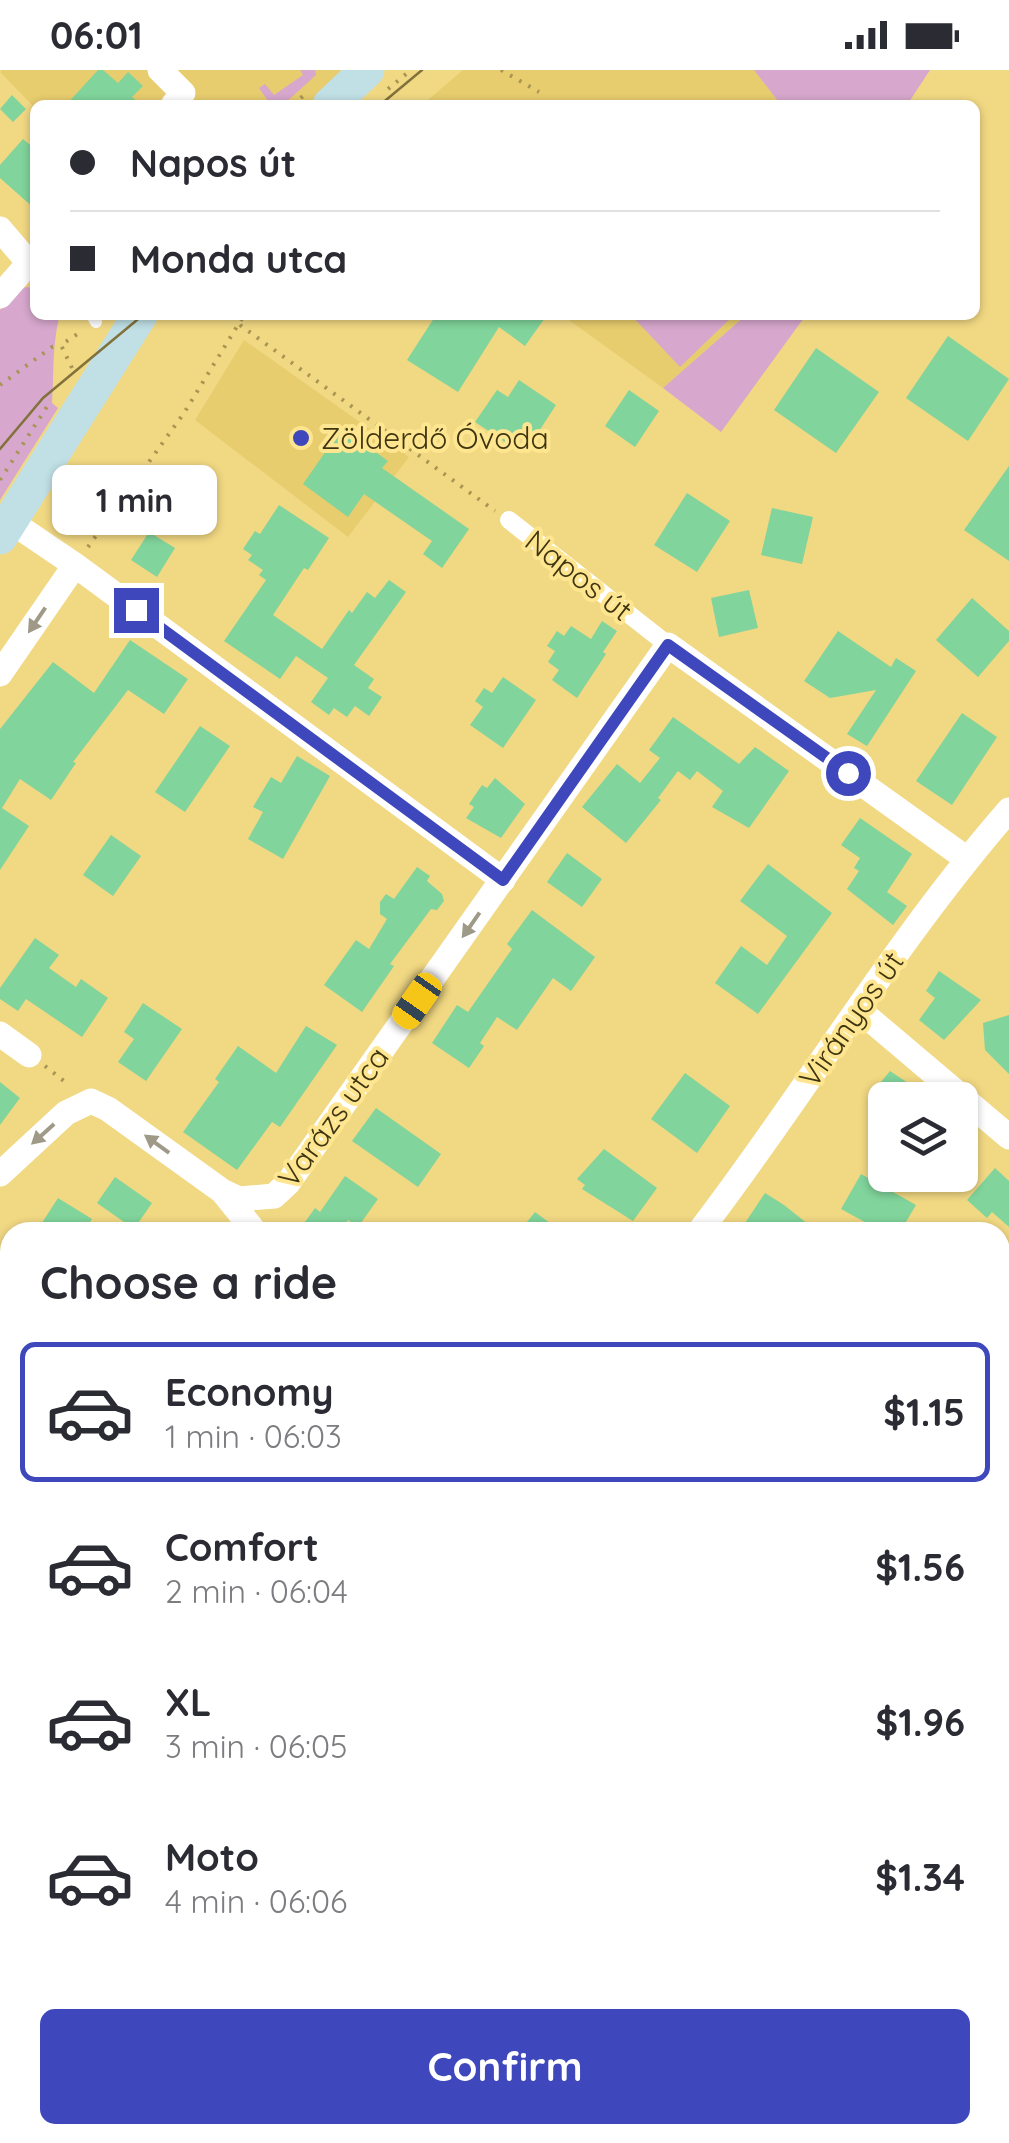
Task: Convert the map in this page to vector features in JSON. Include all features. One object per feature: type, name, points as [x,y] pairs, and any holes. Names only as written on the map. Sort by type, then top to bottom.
[{"type":"main road","points":[[335,100],[368,70]]},
{"type":"main road","points":[[5,529],[137,320]]},
{"type":"street","points":[[160,70],[183,100]]},
{"type":"street","points":[[0,229],[30,261]]},
{"type":"street","points":[[0,296],[30,267]]},
{"type":"street","name":"Napos út","points":[[509,520],[668,645],[967,858]]},
{"type":"street","points":[[5,529],[75,565],[503,880]]},
{"type":"street","points":[[0,674],[75,565]]},
{"type":"street","name":"Varázs utca","points":[[274,1196],[288,1183],[668,645]]},
{"type":"street","name":"Virányos út","points":[[707,1222],[967,858],[1009,810]]},
{"type":"street","points":[[859,1010],[1009,1137]]},
{"type":"street","points":[[0,1034],[30,1054]]},
{"type":"street","points":[[0,1174],[66,1113],[91,1102],[108,1109],[222,1191],[239,1199],[274,1196],[270,1222]]},
{"type":"street","points":[[222,1191],[247,1222]]},
{"type":"path","points":[[500,70],[539,92]]},
{"type":"path","points":[[0,385],[93,320]]},
{"type":"path","points":[[238,320],[240,325]]},
{"type":"path","points":[[75,565],[184,414],[242,320]]},
{"type":"path","name":"Napos út","points":[[240,325],[509,520]]},
{"type":"path","points":[[61,345],[75,377]]},
{"type":"path","points":[[0,480],[51,401]]},
{"type":"path","points":[[30,1054],[91,1102]]},
{"type":"shaded area","points":[[300,70],[315,70],[316,75],[288,100],[267,100],[259,88],[265,84],[274,95],[303,75]]},
{"type":"shaded area","points":[[353,70],[320,100],[30,103],[0,72]]},
{"type":"shaded area","points":[[463,70],[754,70],[777,100],[428,100]]},
{"type":"shaded area","points":[[754,70],[930,70],[910,100],[777,100]]},
{"type":"shaded area","points":[[19,288],[30,288],[30,320],[59,320],[52,403],[58,408],[0,500],[0,310]]},
{"type":"shaded area","points":[[569,320],[740,320],[663,388]]},
{"type":"shaded area","points":[[636,320],[729,320],[680,367]]},
{"type":"shaded area","points":[[740,320],[802,320],[721,432],[663,388]]},
{"type":"shaded area","name":"Zölderdő Óvoda","points":[[244,340],[409,457],[348,537],[195,420]]},
{"type":"building","points":[[98,70],[118,83],[128,72],[143,86],[132,97],[135,100],[71,100]]},
{"type":"building","points":[[12,95],[26,109],[13,122],[0,109]]},
{"type":"building","points":[[23,139],[30,145],[30,205],[0,178],[0,165]]},
{"type":"building","points":[[433,320],[543,320],[525,346],[499,327],[458,392],[407,360]]},
{"type":"building","points":[[948,336],[1009,379],[968,441],[906,398]]},
{"type":"building","points":[[816,348],[879,392],[836,453],[774,410]]},
{"type":"building","points":[[519,380],[556,405],[530,445],[517,436],[511,446],[475,422],[497,390],[508,397]]},
{"type":"building","points":[[629,390],[659,411],[635,447],[605,426]]},
{"type":"building","points":[[342,428],[388,461],[382,468],[469,529],[442,568],[423,554],[432,541],[364,494],[348,517],[303,484]]},
{"type":"building","points":[[1009,466],[1009,561],[964,530]]},
{"type":"building","points":[[687,493],[730,521],[697,572],[654,545]]},
{"type":"building","points":[[279,505],[329,538],[273,615],[322,649],[367,592],[375,598],[389,580],[406,592],[354,665],[374,679],[368,688],[382,697],[369,716],[355,706],[347,717],[334,708],[329,715],[311,702],[328,678],[296,656],[280,679],[224,641],[266,580],[259,575],[263,570],[248,560],[252,555],[243,549],[255,531],[260,534]]},
{"type":"building","points":[[772,508],[813,517],[802,564],[761,555]]},
{"type":"building","points":[[149,532],[175,548],[157,577],[131,560]]},
{"type":"building","points":[[749,590],[758,628],[719,637],[711,598]]},
{"type":"building","points":[[972,598],[1009,631],[1009,641],[978,677],[936,640]]},
{"type":"building","points":[[602,621],[617,631],[577,698],[552,680],[559,670],[548,662],[555,651],[547,646],[557,631],[564,636],[571,626],[591,639]]},
{"type":"building","points":[[838,631],[891,667],[896,658],[916,671],[867,746],[847,734],[876,690],[830,698],[804,681]]},
{"type":"building","points":[[130,640],[188,679],[164,714],[128,690],[73,762],[76,763],[51,800],[20,779],[2,808],[29,826],[0,870],[0,729],[53,662],[94,693]]},
{"type":"building","points":[[503,677],[536,700],[503,748],[470,725],[483,707],[475,701],[484,688],[492,693]]},
{"type":"building","points":[[962,713],[997,737],[952,805],[916,781]]},
{"type":"building","points":[[673,717],[739,764],[755,747],[789,771],[749,828],[712,807],[723,791],[697,771],[690,780],[678,771],[658,798],[661,800],[626,843],[582,807],[617,764],[640,783],[660,758],[649,750]]},
{"type":"building","points":[[200,726],[230,746],[185,812],[155,792]]},
{"type":"building","points":[[297,756],[330,776],[283,859],[248,839],[263,812],[253,807],[271,777],[281,783]]},
{"type":"building","points":[[495,778],[525,804],[501,838],[466,818],[474,807],[469,804],[482,785],[487,788]]},
{"type":"building","points":[[860,818],[912,854],[887,892],[907,906],[893,925],[847,889],[859,871],[854,868],[860,858],[841,845]]},
{"type":"building","points":[[111,835],[141,856],[113,896],[83,875]]},
{"type":"building","points":[[567,853],[602,879],[582,907],[547,882]]},
{"type":"building","points":[[768,864],[832,913],[758,1014],[715,983],[741,946],[767,965],[787,936],[740,901]]},
{"type":"building","points":[[417,867],[430,876],[427,881],[442,894],[444,901],[437,910],[431,909],[390,964],[394,966],[362,1012],[324,985],[356,940],[369,949],[387,919],[380,914],[380,902],[386,894],[394,899]]},
{"type":"building","points":[[532,910],[595,957],[571,991],[553,978],[517,1030],[497,1017],[469,1068],[432,1043],[457,1005],[468,1012],[512,949],[507,944]]},
{"type":"building","points":[[35,938],[59,955],[49,968],[76,987],[81,979],[108,998],[82,1037],[26,999],[18,1011],[0,999],[0,988]]},
{"type":"building","points":[[939,971],[981,1000],[944,1040],[919,1020],[935,998],[926,991]]},
{"type":"building","points":[[143,1003],[182,1029],[146,1081],[118,1062],[134,1039],[124,1032]]},
{"type":"building","points":[[1009,1015],[1009,1074],[985,1050],[983,1023]]},
{"type":"building","points":[[306,1026],[337,1045],[280,1127],[272,1122],[237,1170],[183,1132],[219,1082],[215,1079],[238,1046],[276,1073]]},
{"type":"building","points":[[890,1071],[906,1082],[881,1082]]},
{"type":"building","points":[[685,1073],[730,1106],[697,1153],[651,1119]]},
{"type":"building","points":[[0,1082],[20,1098],[0,1125]]},
{"type":"building","points":[[376,1108],[441,1154],[418,1187],[352,1141]]},
{"type":"building","points":[[604,1149],[657,1188],[633,1221],[582,1189],[585,1185],[577,1179]]},
{"type":"building","points":[[995,1168],[1009,1181],[1009,1222],[992,1212],[987,1218],[967,1200],[978,1192]]},
{"type":"building","points":[[861,1174],[868,1178],[868,1192],[893,1192],[916,1205],[906,1222],[865,1222],[841,1209]]},
{"type":"building","points":[[345,1176],[378,1199],[362,1222],[305,1222],[315,1208],[320,1212]]},
{"type":"building","points":[[115,1177],[152,1203],[139,1222],[124,1222],[97,1203]]},
{"type":"building","points":[[765,1193],[805,1222],[746,1222]]},
{"type":"building","points":[[58,1198],[92,1219],[90,1222],[42,1222]]},
{"type":"building","points":[[535,1212],[548,1222],[527,1222]]},
{"type":"tram line","points":[[386,100],[422,70]]},
{"type":"tram line","points":[[0,449],[43,398],[137,320]]},
{"type":"place","name":"Zölderdő Óvoda","points":[[301,438]]},
{"type":"route","points":[[136,610],[503,880],[668,645],[848,773]]}]
